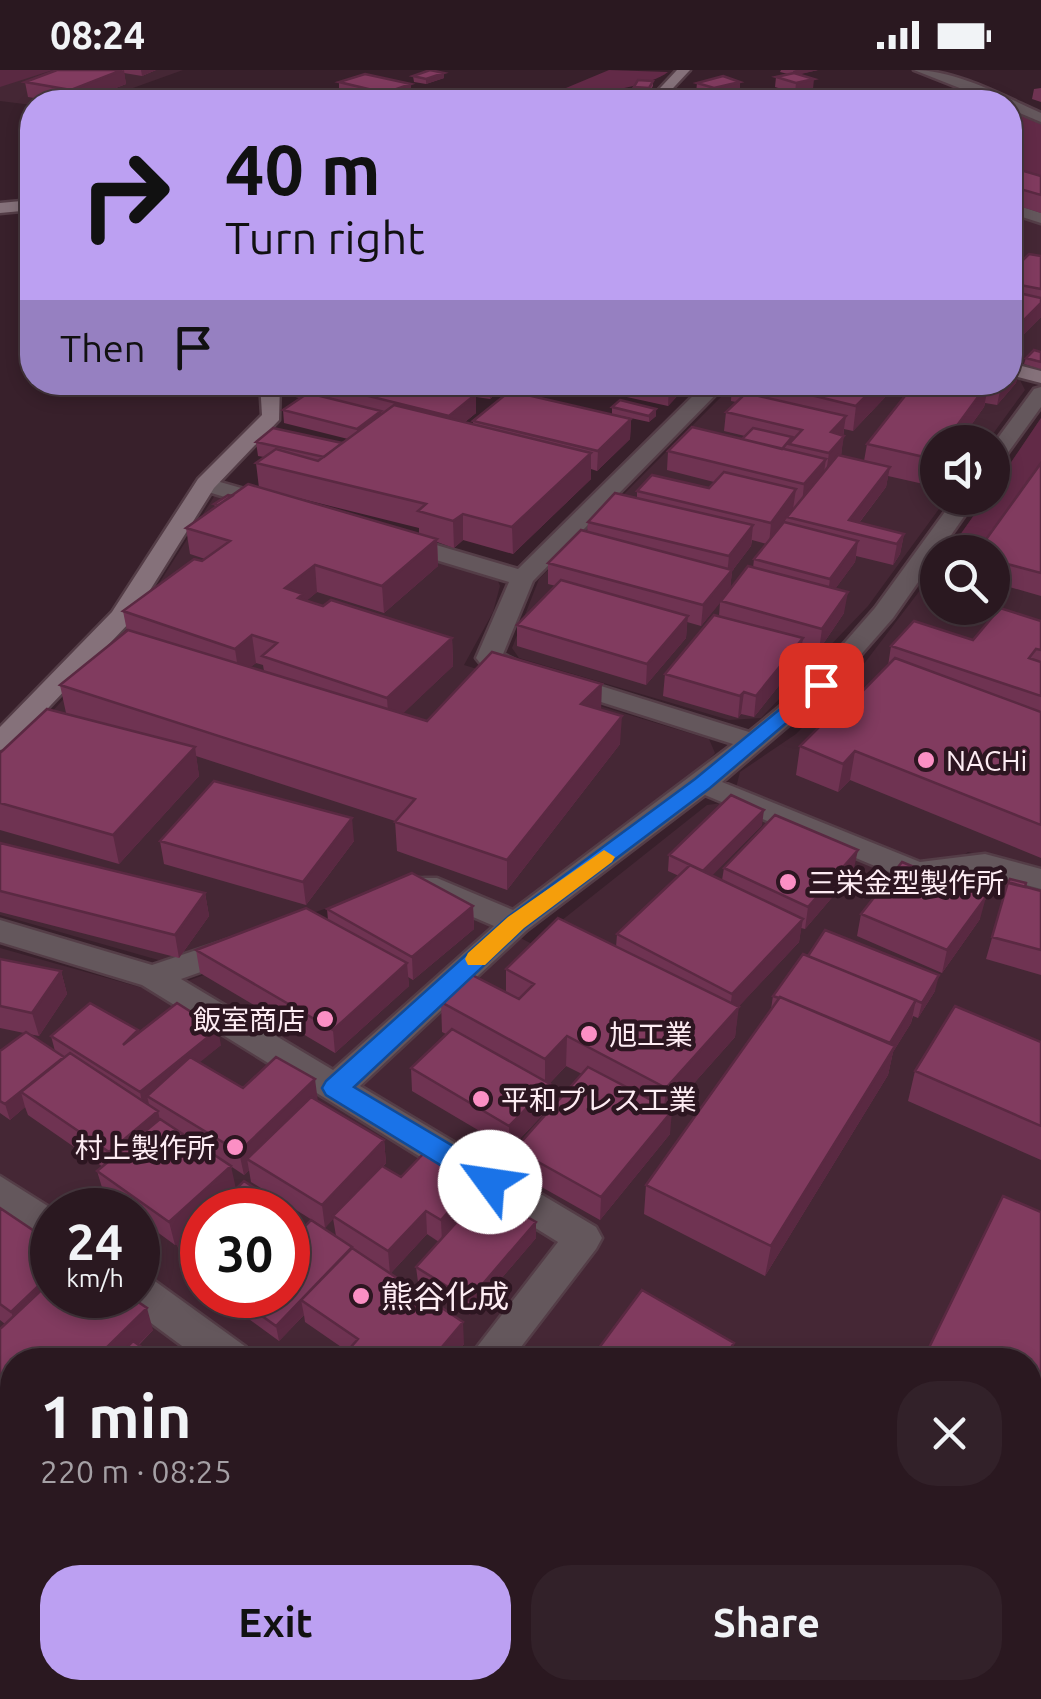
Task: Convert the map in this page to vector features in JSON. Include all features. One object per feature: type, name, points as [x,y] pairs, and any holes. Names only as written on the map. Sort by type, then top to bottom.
[{"type":"street","points":[[665,90],[684,70]]},
{"type":"street","points":[[920,70],[973,90]]},
{"type":"street","points":[[1010,436],[1041,393]]},
{"type":"street","points":[[2,737],[121,617],[206,484],[272,416],[271,395]]},
{"type":"street","points":[[706,395],[522,578],[489,658],[751,741]]},
{"type":"street","points":[[206,484],[299,512]]},
{"type":"street","points":[[335,1088],[516,922],[702,784],[821,685],[884,613],[954,515]]},
{"type":"street","points":[[373,534],[522,578]]},
{"type":"street","points":[[702,784],[916,872],[948,872],[985,864],[1041,880]]},
{"type":"street","points":[[396,893],[426,885],[516,922]]},
{"type":"street","points":[[0,931],[153,977],[583,1238],[496,1348]]},
{"type":"street","points":[[153,977],[258,940]]},
{"type":"street","points":[[0,1190],[30,1212]]},
{"type":"street","points":[[160,1307],[216,1348]]},
{"type":"shaded area","points":[[0,70],[183,70],[127,90],[20,90],[20,104],[0,101]]},
{"type":"shaded area","points":[[609,70],[668,72],[646,83],[614,90],[561,90]]},
{"type":"shaded area","points":[[1022,113],[1041,121],[1041,190],[1022,183]]},
{"type":"shaded area","points":[[1022,214],[1041,220],[1041,374],[1022,368]]},
{"type":"shaded area","points":[[723,395],[1021,395],[999,425],[920,425],[920,515],[935,515],[868,606],[761,718],[729,720],[519,658],[512,648],[539,579]]},
{"type":"shaded area","points":[[1041,418],[1041,870],[968,852],[947,866],[920,862],[736,788],[740,772],[796,734],[860,669],[920,590],[920,625],[1010,625],[1010,535],[960,535],[974,515],[1010,515],[1010,464]]},
{"type":"shaded area","points":[[1041,418],[1041,476],[1000,535],[960,535],[974,515],[1010,515],[1010,464]]},
{"type":"shaded area","points":[[217,492],[496,576],[500,586],[493,612],[464,665],[709,739],[715,753],[689,780],[515,907],[494,908],[422,875],[169,963],[0,915],[0,769],[137,618]]},
{"type":"shaded area","points":[[722,803],[916,880],[956,882],[978,875],[1041,892],[1041,1348],[0,1348],[0,948],[157,992],[432,892],[532,944],[707,805]]},
{"type":"building","points":[[57,70],[122,70],[71,90],[25,82]]},
{"type":"building","points":[[430,70],[444,73],[426,79],[413,76]]},
{"type":"building","points":[[794,73],[814,79],[796,83],[776,77]]},
{"type":"building","points":[[365,74],[411,84],[394,90],[372,90],[339,82]]},
{"type":"building","points":[[723,76],[740,82],[714,88],[697,83]]},
{"type":"building","points":[[638,80],[653,81],[649,88],[634,87]]},
{"type":"building","points":[[1022,170],[1041,176],[1041,195],[1022,189]]},
{"type":"building","points":[[1029,254],[1041,256],[1041,289],[1022,285],[1022,261]]},
{"type":"building","points":[[1022,294],[1041,298],[1041,303],[1022,322]]},
{"type":"building","points":[[1034,350],[1041,352],[1041,362],[1026,358]]},
{"type":"building","points":[[305,395],[316,395],[381,411],[357,429],[283,410]]},
{"type":"building","points":[[364,395],[475,395],[449,416]]},
{"type":"building","points":[[505,395],[527,395],[631,419],[598,451],[473,421]]},
{"type":"building","points":[[744,395],[755,395],[846,416],[831,432],[844,436],[829,453],[789,444],[802,430],[726,412]]},
{"type":"building","points":[[811,395],[867,395],[856,406]]},
{"type":"building","points":[[906,395],[979,395],[957,425],[920,425],[920,456],[867,444]]},
{"type":"building","points":[[620,400],[656,409],[649,416],[612,407]]},
{"type":"building","points":[[394,405],[591,453],[512,527],[463,514],[453,521],[418,511],[426,504],[256,463],[276,449],[318,461]]},
{"type":"building","points":[[692,427],[826,459],[804,484],[668,451]]},
{"type":"building","points":[[273,428],[342,443],[324,457],[256,442]]},
{"type":"building","points":[[753,428],[792,437],[782,449],[742,439]]},
{"type":"building","points":[[838,455],[890,467],[849,520],[904,534],[897,544],[787,517]]},
{"type":"building","points":[[1041,463],[1041,573],[1010,565],[1010,535],[989,535],[1004,515],[1010,515],[1010,506]]},
{"type":"building","points":[[724,472],[796,489],[771,523],[637,491],[652,475],[709,488]]},
{"type":"building","points":[[248,484],[437,539],[382,586],[315,565],[285,588],[303,594],[298,598],[323,606],[331,600],[452,638],[387,698],[262,656],[277,643],[252,635],[235,649],[123,611],[194,559],[202,561],[230,541],[186,528]]},
{"type":"building","points":[[615,493],[753,525],[729,556],[588,522]]},
{"type":"building","points":[[784,522],[858,541],[830,579],[754,559]]},
{"type":"building","points":[[581,530],[732,570],[703,605],[548,563]]},
{"type":"building","points":[[748,566],[848,592],[822,629],[721,601]]},
{"type":"building","points":[[561,580],[688,616],[647,664],[517,625]]},
{"type":"building","points":[[1010,611],[1041,621],[1041,650],[1036,649],[1029,658],[1041,662],[1041,696],[891,646],[914,621],[973,640],[986,625],[1010,625]]},
{"type":"building","points":[[714,615],[803,638],[756,696],[744,692],[740,696],[665,674]]},
{"type":"building","points":[[128,630],[427,721],[492,652],[602,684],[581,704],[622,716],[507,860],[395,822],[415,799],[60,685]]},
{"type":"building","name":"NACHi","points":[[895,658],[1041,712],[1041,825],[855,751],[843,764],[800,746],[832,714],[838,716]]},
{"type":"building","points":[[47,709],[195,747],[113,835],[0,803],[0,753]]},
{"type":"building","points":[[214,781],[352,818],[303,882],[160,841]]},
{"type":"building","points":[[731,795],[764,810],[703,871],[669,855]]},
{"type":"building","points":[[775,815],[858,850],[808,907],[724,868]]},
{"type":"building","points":[[0,843],[205,893],[175,935],[0,891]]},
{"type":"building","points":[[902,862],[986,897],[947,950],[861,914]]},
{"type":"building","points":[[690,865],[803,919],[732,994],[617,934]]},
{"type":"building","points":[[412,873],[473,906],[412,957],[327,909]]},
{"type":"building","points":[[1010,879],[1026,883],[1025,887],[1008,883]]},
{"type":"building","points":[[1008,882],[1041,891],[1041,950],[992,937]]},
{"type":"building","name":"飯室商店","points":[[306,908],[407,963],[333,1030],[196,950]]},
{"type":"building","name":"旭工業","points":[[558,918],[739,1007],[666,1088],[567,1036],[545,1059],[441,1002],[470,974],[519,999],[534,984],[506,969]]},
{"type":"building","points":[[825,930],[939,975],[922,1003],[808,956]]},
{"type":"building","points":[[803,954],[916,1000],[890,1043],[773,996]]},
{"type":"building","points":[[0,959],[61,971],[32,1013],[0,1006]]},
{"type":"building","points":[[780,997],[895,1046],[771,1246],[646,1185]]},
{"type":"building","points":[[90,1003],[138,1030],[123,1045],[177,1003],[218,1029],[140,1092],[51,1036]]},
{"type":"building","points":[[955,1006],[1041,1042],[1041,1126],[915,1071]]},
{"type":"building","points":[[452,1029],[550,1084],[509,1126],[411,1068]]},
{"type":"building","points":[[26,1032],[64,1057],[5,1104],[0,1101],[0,1051]]},
{"type":"building","points":[[70,1053],[158,1111],[109,1152],[21,1092]]},
{"type":"building","points":[[190,1057],[243,1088],[276,1057],[315,1079],[239,1152],[147,1096]]},
{"type":"building","points":[[588,1067],[672,1111],[601,1197],[515,1149]]},
{"type":"building","points":[[311,1097],[384,1140],[322,1205],[310,1198],[310,1188],[294,1188],[247,1159]]},
{"type":"building","points":[[160,1119],[231,1166],[207,1188],[180,1188],[180,1212],[169,1222],[160,1216],[160,1188],[121,1188],[97,1171]]},
{"type":"building","points":[[425,1152],[475,1182],[441,1220],[426,1211],[388,1251],[333,1216],[382,1166],[401,1177]]},
{"type":"building","points":[[484,1192],[536,1222],[469,1300],[416,1267]]},
{"type":"building","points":[[1003,1196],[1041,1212],[1041,1348],[929,1348]]},
{"type":"building","points":[[0,1208],[30,1228],[30,1294],[11,1312],[0,1304]]},
{"type":"building","points":[[310,1221],[352,1247],[310,1291]]},
{"type":"building","name":"熊谷化成","points":[[352,1248],[463,1322],[441,1348],[350,1348],[358,1339],[310,1306],[310,1291]]},
{"type":"building","points":[[642,1290],[734,1343],[731,1348],[599,1348]]},
{"type":"building","points":[[30,1301],[30,1318],[137,1318],[106,1348],[0,1348],[0,1329]]},
{"type":"building","points":[[265,1318],[284,1318],[276,1326]]},
{"type":"slow traffic","points":[[477,959],[516,922],[604,857]]},
{"type":"place","name":"NACHi","points":[[926,760]]},
{"type":"place","name":"三栄金型製作所","points":[[788,882]]},
{"type":"place","name":"飯室商店","points":[[325,1019]]},
{"type":"place","name":"旭工業","points":[[589,1034]]},
{"type":"place","name":"平和プレス工業","points":[[481,1099]]},
{"type":"place","name":"村上製作所","points":[[235,1147]]},
{"type":"place","name":"熊谷化成","points":[[361,1296]]},
{"type":"route","points":[[490,1182],[335,1088],[516,922],[702,784],[821,685]]}]
